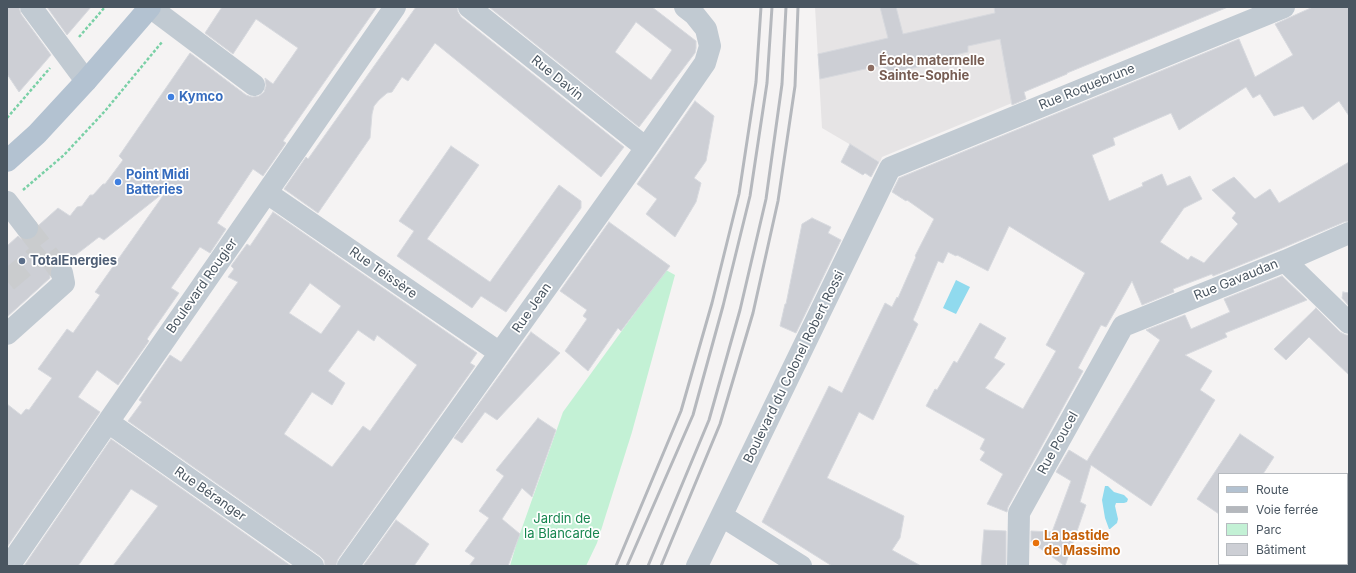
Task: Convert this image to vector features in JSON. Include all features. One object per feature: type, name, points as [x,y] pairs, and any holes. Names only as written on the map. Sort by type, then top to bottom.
[{"type":"main road","points":[[7,161],[37,134],[86,81],[150,7]]},
{"type":"street","points":[[31,7],[86,81]]},
{"type":"street","points":[[150,7],[254,85]]},
{"type":"street","name":"Boulevard Rougier","points":[[9,566],[395,7]]},
{"type":"street","name":"Rue Davin","points":[[469,7],[646,148]]},
{"type":"street","name":"Rue Jean","points":[[348,566],[705,63],[710,46],[706,29],[694,14],[685,7]]},
{"type":"street","name":"Rue Roquebrune","points":[[890,168],[1284,7]]},
{"type":"street","name":"Boulevard du Colonel Robert Rossi","points":[[697,566],[890,168]]},
{"type":"street","name":"Rue Teissère","points":[[266,192],[500,353]]},
{"type":"street","points":[[7,202],[27,228]]},
{"type":"street","name":"Rue Gavaudan","points":[[1123,326],[1285,261],[1349,233]]},
{"type":"street","points":[[1285,261],[1349,323]]},
{"type":"street","points":[[7,334],[64,283],[62,273]]},
{"type":"street","name":"Rue Poucel","points":[[1018,566],[1019,513],[1123,326]]},
{"type":"street","name":"Rue Béranger","points":[[108,422],[313,566]]},
{"type":"street","points":[[722,516],[801,566]]},
{"type":"path","points":[[74,42],[105,7]]},
{"type":"path","points":[[7,202],[64,155],[105,111],[175,26]]},
{"type":"path","points":[[7,118],[54,62]]},
{"type":"shaded area","name":"École maternelle Sainte-Sophie","points":[[815,7],[994,7],[1012,103],[882,157],[880,162],[822,128]]},
{"type":"green space","name":"Jardin de la Blancarde","points":[[666,270],[675,275],[632,432],[597,543],[586,566],[510,566],[563,412]]},
{"type":"water","points":[[956,280],[970,287],[956,314],[943,308]]},
{"type":"water","points":[[1105,486],[1108,486],[1114,492],[1124,495],[1128,499],[1127,502],[1124,503],[1116,503],[1115,506],[1118,519],[1117,523],[1110,529],[1105,518],[1102,500]]},
{"type":"building","points":[[7,7],[19,7],[21,14],[51,55],[19,92],[7,74]]},
{"type":"building","points":[[47,7],[91,7],[67,35]]},
{"type":"building","points":[[222,7],[377,7],[283,141],[286,143],[263,176],[253,169],[217,223],[226,229],[210,253],[200,247],[171,288],[179,293],[147,339],[149,341],[118,385],[97,370],[78,397],[100,412],[7,547],[7,404],[21,415],[26,409],[29,410],[52,378],[38,369],[67,329],[73,333],[100,295],[95,292],[167,190],[104,240],[99,237],[68,261],[71,264],[66,261],[54,263],[50,269],[50,278],[7,317],[7,246],[18,236],[23,240],[34,238],[39,232],[39,225],[58,208],[70,216],[77,207],[82,206],[90,195],[93,195],[103,184],[105,184],[123,160],[119,156],[190,53],[246,95],[252,97],[259,96],[264,92],[266,86],[265,78],[273,84],[298,48],[256,19],[233,54],[205,33]]},
{"type":"building","points":[[416,7],[457,7],[461,17],[624,147],[601,177],[435,43],[408,81],[402,77],[392,92],[387,93],[374,106],[370,138],[318,213],[284,189],[306,157],[308,159]]},
{"type":"building","points":[[489,7],[652,7],[696,41],[695,53],[639,127]],"holes":[[[636,22],[672,50],[651,80],[615,52]]]},
{"type":"building","points":[[880,7],[896,7],[903,34],[995,13],[994,7],[1228,7],[1024,92],[1026,99],[1012,105],[1000,39],[968,46],[968,52],[927,61],[928,65],[885,74],[883,65],[820,79],[818,54],[888,38]]},
{"type":"building","points":[[1313,7],[1349,7],[1349,116],[1339,101],[1313,120],[1303,106],[1274,116],[1260,94],[1253,98],[1246,87],[1179,130],[1171,113],[1113,138],[1115,145],[1092,155],[1109,201],[1143,186],[1142,183],[1162,174],[1167,186],[1190,176],[1202,199],[1184,208],[1160,242],[1188,260],[1191,256],[1204,263],[1238,224],[1232,218],[1236,213],[1212,190],[1234,177],[1255,199],[1270,189],[1279,203],[1349,162],[1349,221],[1213,276],[1212,274],[1173,289],[1174,292],[1142,305],[1132,281],[1106,327],[1101,325],[1078,368],[1083,371],[1008,507],[1007,512],[987,504],[1003,474],[980,460],[985,452],[980,449],[985,439],[926,406],[935,389],[937,390],[954,361],[957,363],[980,323],[1006,338],[994,358],[1005,364],[985,388],[1023,409],[1056,351],[1046,345],[1085,273],[1009,226],[988,271],[948,252],[943,263],[938,261],[913,320],[918,324],[873,420],[859,412],[827,478],[904,516],[900,538],[892,550],[921,566],[832,566],[762,522],[829,386],[842,393],[885,303],[892,307],[897,297],[898,298],[916,257],[915,256],[934,219],[907,200],[906,201],[892,192],[899,178],[1239,39],[1255,77],[1293,55],[1275,24]]},
{"type":"building","points":[[695,101],[714,116],[706,161],[694,178],[701,183],[696,202],[675,237],[646,214],[657,199],[637,184]]},
{"type":"building","points":[[850,144],[879,162],[871,177],[865,173],[863,175],[841,162]]},
{"type":"building","points":[[451,146],[479,165],[427,239],[490,282],[559,185],[581,201],[581,208],[506,312],[481,296],[472,308],[397,256],[414,231],[399,221]]},
{"type":"building","points":[[273,212],[477,353],[470,363],[475,366],[338,559],[336,566],[325,566],[324,560],[320,556],[128,421],[142,402],[139,400],[170,355],[181,362],[238,282],[228,277],[234,269],[231,266],[247,244],[250,246]],"holes":[[[310,283],[341,306],[321,334],[289,313]],[[358,330],[374,341],[377,335],[417,365],[370,431],[363,426],[332,467],[284,434],[312,392],[332,405],[345,383],[328,371]]]},
{"type":"building","points":[[812,218],[831,227],[828,233],[841,240],[796,333],[780,326],[786,304],[802,224]]},
{"type":"building","points":[[609,222],[670,266],[621,331],[618,328],[588,371],[565,351],[587,319],[583,316],[587,310],[560,291]]},
{"type":"building","points":[[1282,276],[1307,300],[1225,333],[1227,337],[1185,355],[1212,371],[1200,390],[1215,400],[1151,506],[1091,465],[1080,502],[1086,505],[1065,566],[1031,542],[1031,531],[1052,532],[1071,481],[1056,472],[1069,450],[1087,461],[1160,340],[1146,330],[1185,315],[1191,329],[1230,312],[1224,299]]},
{"type":"building","points":[[1343,292],[1349,293],[1349,306],[1342,298]]},
{"type":"building","points":[[1316,308],[1340,332],[1349,335],[1349,375],[1309,337],[1286,360],[1274,349]]},
{"type":"building","points":[[531,332],[560,353],[497,420],[485,412],[462,443],[454,438]]},
{"type":"building","points":[[538,418],[556,430],[532,497],[522,488],[502,519],[520,534],[508,566],[469,566],[475,558],[465,551],[489,518],[479,511],[504,476],[496,470]]},
{"type":"building","points":[[1240,434],[1274,457],[1264,473],[1218,473],[1218,513],[1197,499]]},
{"type":"building","points":[[111,439],[291,566],[113,566],[158,506],[131,489],[78,566],[24,566]]},
{"type":"building","points":[[396,520],[429,544],[414,566],[363,566]]},
{"type":"building","points":[[984,530],[1006,531],[1006,566],[981,566]]},
{"type":"tunnel","points":[[27,228],[62,273]]},
{"type":"tunnel","points":[[7,281],[44,250]]},
{"type":"railway","points":[[616,566],[681,411],[712,303],[739,194],[756,82],[761,7]]},
{"type":"railway","points":[[627,566],[693,415],[723,306],[750,196],[767,83],[772,7]]},
{"type":"railway","points":[[648,566],[709,420],[740,310],[766,199],[782,84],[786,7]]},
{"type":"railway","points":[[661,566],[720,424],[753,313],[778,201],[795,86],[798,7]]},
{"type":"place","name":"École maternelle Sainte-Sophie","points":[[871,68]]},
{"type":"place","name":"Kymco","points":[[171,97]]},
{"type":"place","name":"Point Midi Batteries","points":[[118,182]]},
{"type":"place","name":"TotalEnergies","points":[[22,261]]},
{"type":"place","name":"La bastide de Massimo","points":[[1036,543]]}]
